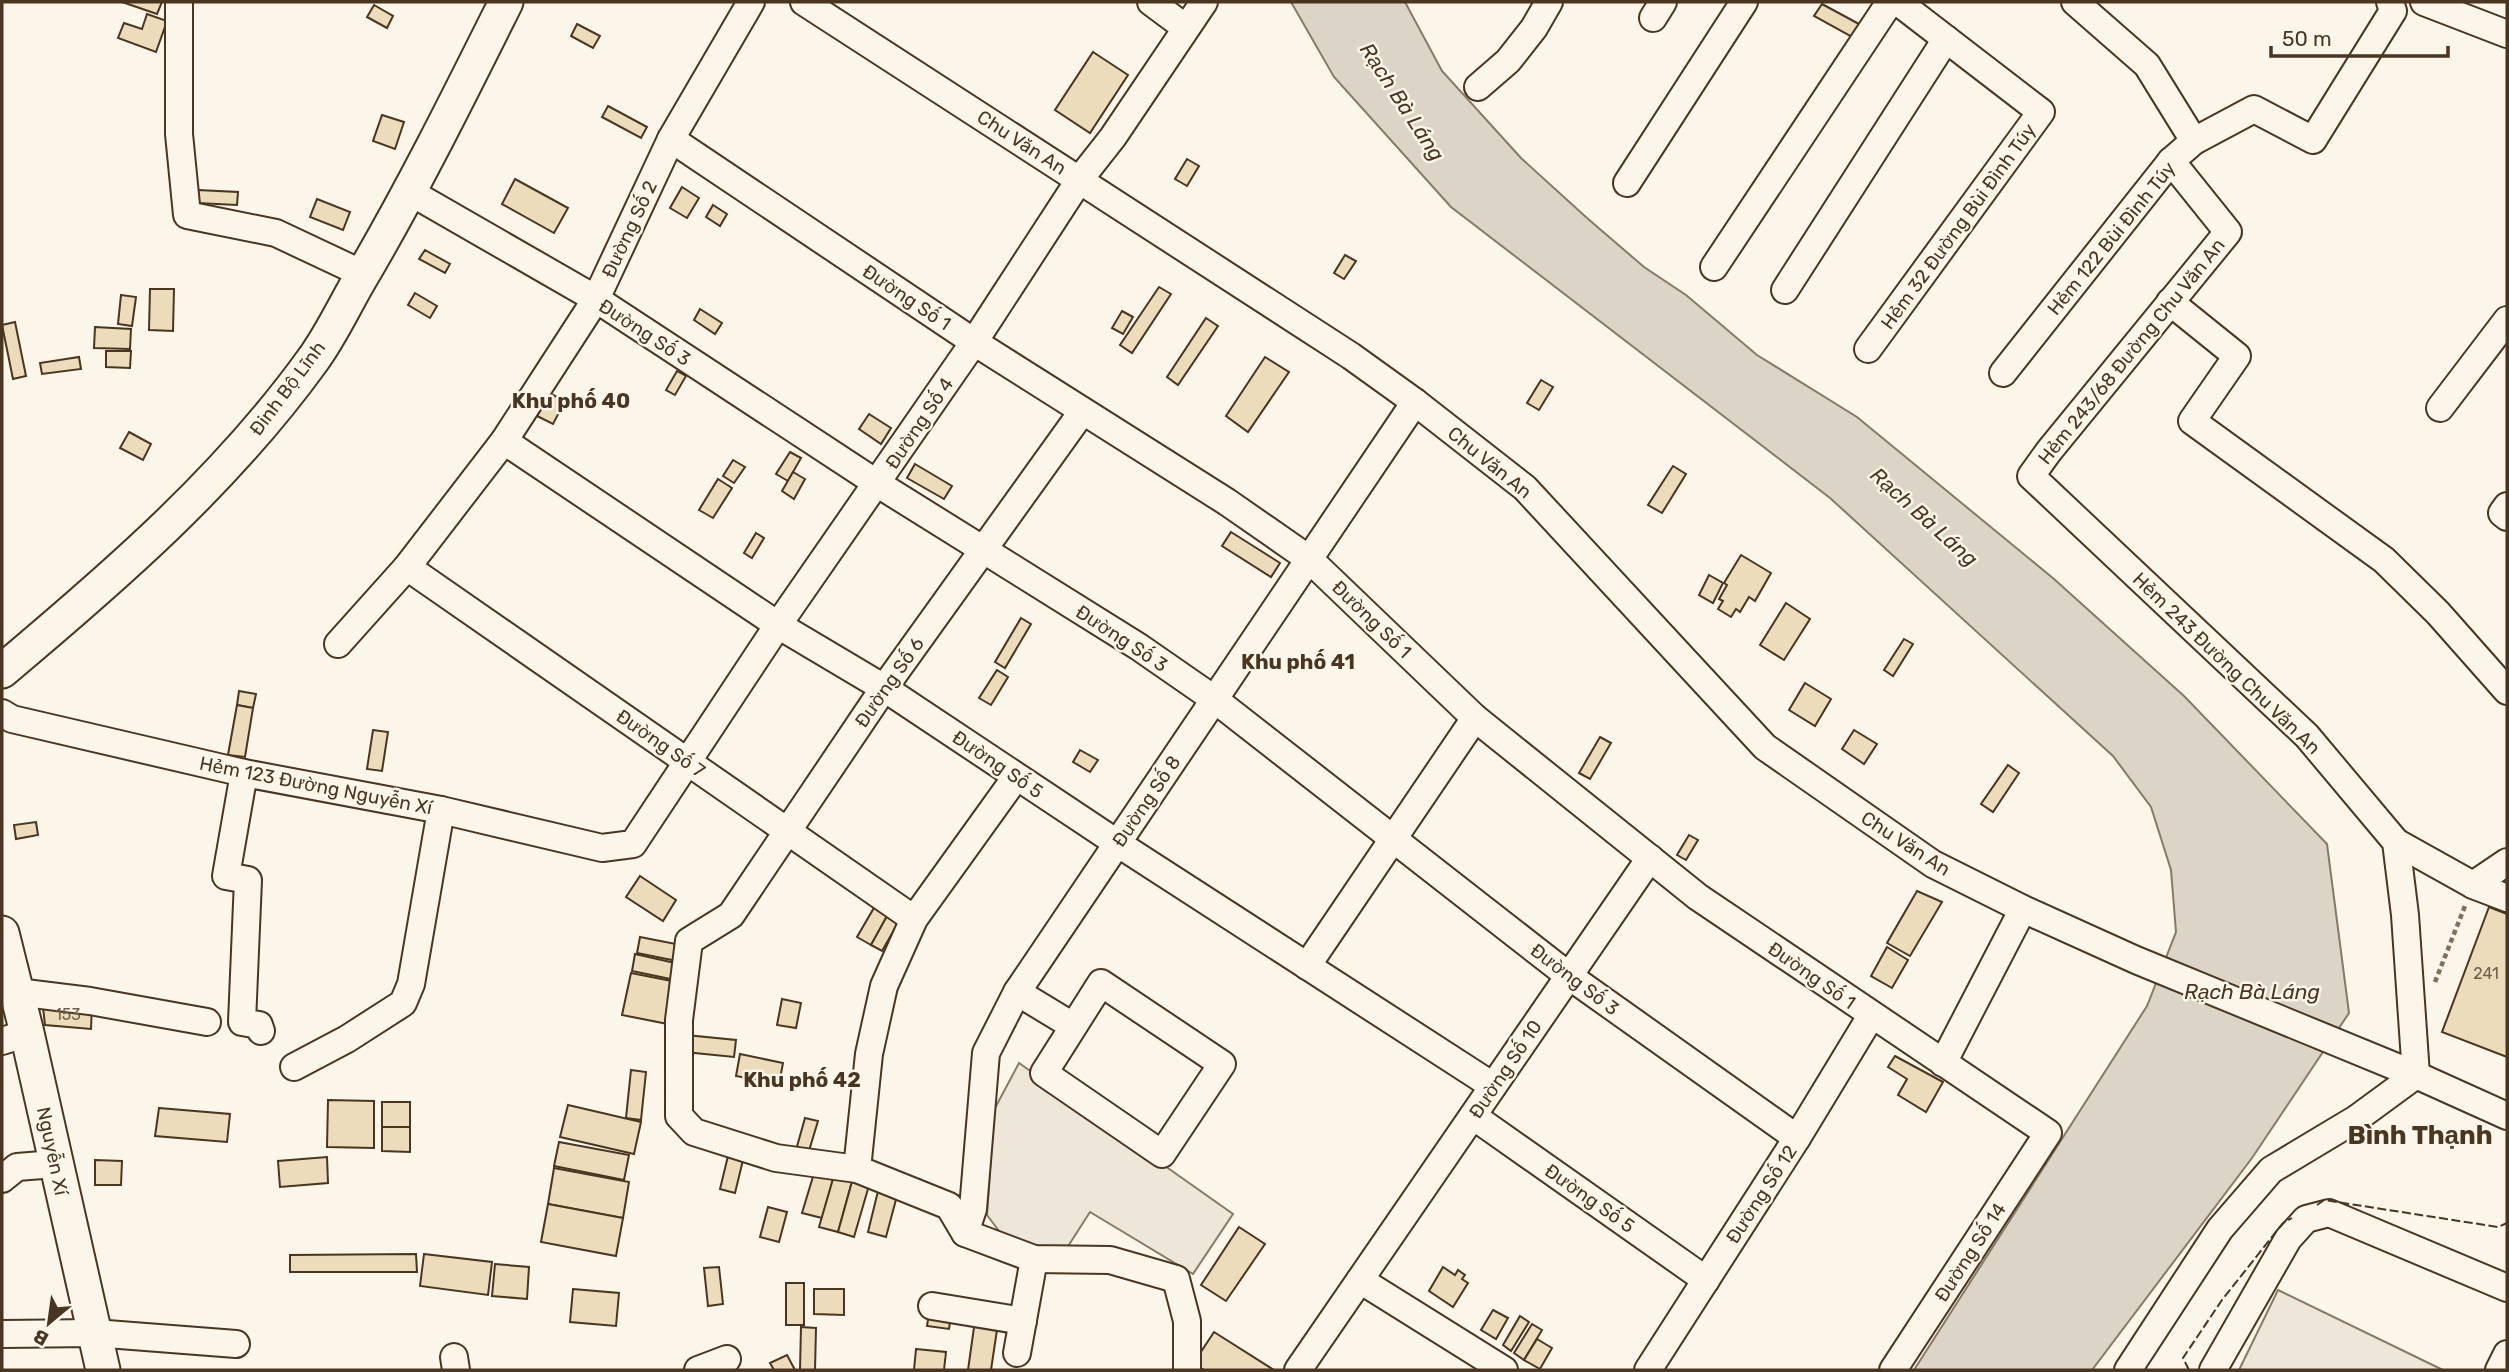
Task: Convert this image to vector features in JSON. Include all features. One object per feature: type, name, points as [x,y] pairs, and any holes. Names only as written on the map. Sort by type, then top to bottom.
[{"type":"main road","name":"Đinh Bộ Lĩnh","points":[[2,671],[107,583],[244,446],[313,359],[410,192],[506,2]]},
{"type":"main road","name":"Nguyễn Xí","points":[[2,933],[17,992],[14,1037],[55,1164],[103,1370]]},
{"type":"street","points":[[179,2],[179,134],[187,215],[276,233],[363,274]]},
{"type":"street","name":"Đường Số 2","points":[[338,644],[407,567],[503,441],[597,299],[671,139],[751,2]]},
{"type":"street","name":"Chu Văn An","points":[[804,2],[1351,356],[1415,402],[1525,488],[1765,747],[1933,864],[2023,909],[2136,960],[2416,1075]]},
{"type":"street","points":[[1151,2],[1186,28]]},
{"type":"street","name":"Đường Số 4","points":[[633,844],[778,625],[974,342],[1080,179],[1113,137],[1204,2]]},
{"type":"street","points":[[1478,87],[1508,61],[1534,28],[1549,2]]},
{"type":"street","points":[[1628,183],[1744,2]]},
{"type":"street","points":[[2075,2],[2147,65],[2194,141]]},
{"type":"street","name":"Hẻm 122 Bùi Đình Túy","points":[[2003,373],[2171,161],[2194,141],[2254,108],[2314,140],[2393,11],[2390,2]]},
{"type":"street","points":[[2424,2],[2507,34]]},
{"type":"street","points":[[1714,267],[1902,4]]},
{"type":"street","name":"Hẻm 32 Đường Bùi Đình Túy","points":[[1868,349],[2041,112],[1902,4]]},
{"type":"street","points":[[1785,290],[1946,39]]},
{"type":"street","name":"Đường Số 1","points":[[671,139],[974,342],[1227,502],[1309,559],[1475,718],[1698,897],[2048,1133]]},
{"type":"street","name":"Hẻm 243/68 Đường Chu Văn An","points":[[2031,476],[2228,232],[2171,161]]},
{"type":"street","name":"Đường Số 3","points":[[410,192],[597,299],[878,484],[1139,647],[1214,699],[1569,976],[1797,1139]]},
{"type":"street","points":[[2170,302],[2237,356],[2192,421],[2384,560],[2438,613],[2507,691]]},
{"type":"street","points":[[2440,408],[2507,320]]},
{"type":"street","name":"Đường Số 8","points":[[965,1233],[973,1209],[986,1053],[1017,992],[1415,402]]},
{"type":"street","name":"Đường Số 6","points":[[857,1169],[776,1158],[694,1132],[679,1116],[679,1020],[689,940],[731,915],[884,688],[1082,412]]},
{"type":"street","name":"Đường Số 5","points":[[503,441],[778,625],[884,688],[1016,777],[1493,1086]]},
{"type":"street","name":"Hẻm 243 Đường Chu Văn An","points":[[2031,476],[2307,736],[2396,842]]},
{"type":"street","points":[[2507,506],[2502,513],[2507,517]]},
{"type":"street","name":"Đường Số 7","points":[[407,567],[914,919]]},
{"type":"street","name":"Hẻm 123 Đường Nguyễn Xí","points":[[2,713],[12,719],[244,773],[441,810],[602,848],[633,844]]},
{"type":"street","points":[[1307,966],[1475,718]]},
{"type":"street","points":[[244,773],[226,876],[248,880],[242,1022],[259,1025],[261,1031]]},
{"type":"street","points":[[1016,777],[914,919],[884,986],[869,1054],[857,1169],[949,1206],[965,1233],[1034,1259],[1110,1260],[1175,1279],[1187,1321],[1187,1370]]},
{"type":"street","points":[[294,1066],[347,1040],[403,1003],[411,984],[441,810]]},
{"type":"street","points":[[2396,842],[2473,886],[2507,898]]},
{"type":"street","points":[[2396,842],[2405,915],[2416,1075]]},
{"type":"street","name":"Đường Số 10","points":[[1297,1370],[1650,858]]},
{"type":"street","points":[[2473,886],[2507,862]]},
{"type":"street","points":[[1943,1063],[2023,909]]},
{"type":"street","points":[[1101,984],[1222,1064],[1162,1154],[1044,1073],[1073,1026],[1101,984]]},
{"type":"street","points":[[17,992],[90,1001],[207,1022]]},
{"type":"street","points":[[1017,992],[1073,1026]]},
{"type":"street","name":"Đường Số 12","points":[[1648,1370],[1797,1139],[1871,1016]]},
{"type":"street","points":[[2416,1075],[2507,1116]]},
{"type":"street","points":[[2128,1370],[2220,1229],[2271,1170],[2356,1119],[2416,1075]]},
{"type":"street","name":"Đường Số 5","points":[[1473,1116],[1706,1280]]},
{"type":"street","name":"Đường Số 14","points":[[1893,1370],[2048,1133]]},
{"type":"street","points":[[2,1179],[18,1167],[55,1164]]},
{"type":"street","points":[[2213,1370],[2288,1239],[2306,1219],[2329,1213],[2507,1288]]},
{"type":"street","points":[[1017,1353],[1034,1259]]},
{"type":"street","points":[[1360,1280],[1504,1370]]},
{"type":"street","points":[[932,1306],[1023,1321]]},
{"type":"street","points":[[2,1334],[94,1333],[236,1344]]},
{"type":"street","points":[[2499,1370],[2507,1354]]},
{"type":"street","points":[[698,1370],[727,1359]]},
{"type":"path","points":[[2433,988],[2473,886]]},
{"type":"shaded area","points":[[1019,1063],[1233,1214],[1193,1274],[1090,1212],[1065,1251],[1053,1254],[1002,1235],[987,1215],[994,1110]]},
{"type":"shaded area","points":[[2278,1290],[2443,1370],[2239,1370]]},
{"type":"water","name":"Rạch Bà Láng","points":[[1291,2],[1405,2],[1442,71],[1521,158],[1644,267],[1686,295],[1757,355],[1857,417],[2054,579],[2184,696],[2327,844],[2349,1013],[2252,1158],[2092,1370],[1914,1370],[2147,1006],[2176,932],[2171,870],[2151,807],[2113,756],[1830,498],[1451,207],[1334,77]]},
{"type":"building","points":[[122,2],[162,2],[157,14]]},
{"type":"building","points":[[1822,4],[1859,24],[1852,37],[1814,16]]},
{"type":"building","points":[[374,5],[393,16],[387,28],[367,17]]},
{"type":"building","points":[[147,14],[167,21],[156,52],[118,38],[124,23],[142,29]]},
{"type":"building","points":[[577,24],[600,36],[593,48],[571,36]]},
{"type":"building","points":[[1093,52],[1128,75],[1090,133],[1055,110]]},
{"type":"building","points":[[608,106],[647,127],[641,138],[602,117]]},
{"type":"building","points":[[382,115],[404,122],[395,149],[373,141]]},
{"type":"building","points":[[1187,159],[1199,166],[1187,186],[1175,179]]},
{"type":"building","points":[[515,179],[568,208],[554,233],[502,204]]},
{"type":"building","points":[[682,187],[699,198],[687,218],[670,208]]},
{"type":"building","points":[[198,190],[238,192],[237,205],[197,203]]},
{"type":"building","points":[[317,199],[350,212],[343,230],[310,217]]},
{"type":"building","points":[[713,205],[727,214],[720,226],[706,217]]},
{"type":"building","points":[[425,250],[450,264],[445,273],[419,259]]},
{"type":"building","points":[[1345,255],[1356,261],[1344,279],[1334,273]]},
{"type":"building","points":[[1159,287],[1171,294],[1132,353],[1120,345]]},
{"type":"building","points":[[150,289],[174,289],[173,331],[149,330]]},
{"type":"building","points":[[415,293],[437,306],[430,318],[408,305]]},
{"type":"building","points":[[121,295],[136,297],[132,326],[118,324]]},
{"type":"building","points":[[700,309],[722,323],[715,334],[694,320]]},
{"type":"building","points":[[1122,311],[1133,317],[1123,334],[1112,328]]},
{"type":"building","points":[[1206,318],[1218,326],[1178,385],[1167,377]]},
{"type":"building","points":[[15,322],[26,376],[13,379],[2,325]]},
{"type":"building","points":[[95,327],[131,329],[130,349],[94,348]]},
{"type":"building","points":[[106,351],[131,351],[130,368],[106,367]]},
{"type":"building","points":[[79,357],[81,369],[42,374],[40,363]]},
{"type":"building","points":[[1265,357],[1289,372],[1248,432],[1226,416]]},
{"type":"building","points":[[677,371],[686,376],[675,395],[666,390]]},
{"type":"building","points":[[1541,380],[1553,387],[1539,410],[1527,403]]},
{"type":"building","points":[[549,393],[565,401],[553,424],[537,416]]},
{"type":"building","points":[[869,414],[891,428],[881,444],[859,429]]},
{"type":"building","points":[[129,432],[151,444],[143,460],[120,448]]},
{"type":"building","points":[[790,452],[801,458],[788,481],[776,474]]},
{"type":"building","points":[[733,460],[745,467],[734,483],[723,476]]},
{"type":"building","points":[[915,464],[952,486],[944,499],[907,478]]},
{"type":"building","points":[[1673,466],[1686,474],[1662,513],[1648,505]]},
{"type":"building","points":[[793,472],[805,479],[794,499],[782,491]]},
{"type":"building","points":[[718,479],[732,488],[713,518],[699,510]]},
{"type":"building","points":[[1231,532],[1280,563],[1271,577],[1222,546]]},
{"type":"building","points":[[756,533],[764,538],[752,558],[744,553]]},
{"type":"building","points":[[1741,555],[1771,573],[1755,601],[1749,597],[1740,612],[1736,609],[1731,617],[1718,609],[1723,601],[1719,599],[1727,585],[1724,583]]},
{"type":"building","points":[[1709,575],[1723,583],[1713,603],[1699,595]]},
{"type":"building","points":[[1786,603],[1810,619],[1784,660],[1760,645]]},
{"type":"building","points":[[1021,618],[1031,624],[1005,668],[995,662]]},
{"type":"building","points":[[1904,639],[1913,644],[1893,676],[1884,670]]},
{"type":"building","points":[[997,670],[1008,677],[991,705],[979,698]]},
{"type":"building","points":[[1805,683],[1831,699],[1815,726],[1789,710]]},
{"type":"building","points":[[239,691],[256,694],[253,708],[237,705]]},
{"type":"building","points":[[237,705],[253,708],[245,757],[228,755]]},
{"type":"building","points":[[373,730],[388,732],[382,771],[367,769]]},
{"type":"building","points":[[1854,730],[1877,744],[1864,764],[1842,749]]},
{"type":"building","points":[[1600,737],[1611,743],[1590,779],[1579,773]]},
{"type":"building","points":[[1080,750],[1098,760],[1090,772],[1073,762]]},
{"type":"building","points":[[2008,765],[2019,773],[1993,812],[1981,804]]},
{"type":"building","points":[[36,822],[38,835],[16,839],[14,825]]},
{"type":"building","points":[[1689,835],[1698,840],[1686,860],[1677,855]]},
{"type":"building","points":[[640,876],[676,900],[663,921],[626,897]]},
{"type":"building","points":[[1917,891],[1942,902],[1910,956],[1887,943]]},
{"type":"building","points":[[878,901],[891,909],[871,945],[857,937]]},
{"type":"building","points":[[2489,907],[2507,914],[2507,1057],[2442,1032]]},
{"type":"building","points":[[887,916],[898,923],[882,951],[871,945]]},
{"type":"building","points":[[640,937],[686,946],[682,962],[637,953]]},
{"type":"building","points":[[1887,947],[1908,960],[1892,988],[1871,976]]},
{"type":"building","points":[[635,954],[684,965],[680,981],[632,971]]},
{"type":"building","points":[[631,973],[682,983],[673,1025],[622,1015]]},
{"type":"building","points":[[42,998],[92,1004],[91,1029],[45,1025]]},
{"type":"building","points":[[782,999],[801,1003],[796,1028],[777,1025]]},
{"type":"building","points":[[686,1035],[736,1040],[734,1057],[685,1052]]},
{"type":"building","points":[[740,1054],[783,1063],[779,1084],[736,1076]]},
{"type":"building","points":[[1895,1056],[1943,1082],[1926,1112],[1898,1095],[1907,1079],[1888,1067]]},
{"type":"building","points":[[631,1070],[646,1072],[641,1120],[626,1118]]},
{"type":"building","points":[[328,1100],[374,1101],[374,1148],[327,1147]]},
{"type":"building","points":[[382,1102],[410,1102],[410,1127],[382,1127]]},
{"type":"building","points":[[568,1105],[641,1122],[634,1154],[560,1137]]},
{"type":"building","points":[[159,1108],[230,1114],[227,1142],[155,1136]]},
{"type":"building","points":[[805,1118],[818,1121],[808,1154],[796,1150]]},
{"type":"building","points":[[382,1127],[410,1127],[410,1152],[382,1151]]},
{"type":"building","points":[[559,1142],[629,1155],[624,1180],[554,1166]]},
{"type":"building","points":[[728,1156],[743,1160],[735,1193],[720,1189]]},
{"type":"building","points":[[327,1157],[328,1183],[280,1187],[278,1161]]},
{"type":"building","points":[[95,1160],[122,1161],[121,1185],[95,1185]]},
{"type":"building","points":[[554,1168],[629,1182],[623,1218],[548,1204]]},
{"type":"building","points":[[815,1170],[834,1176],[822,1218],[802,1213]]},
{"type":"building","points":[[835,1172],[853,1178],[838,1232],[819,1227]]},
{"type":"building","points":[[853,1178],[870,1182],[854,1237],[838,1232]]},
{"type":"building","points":[[879,1187],[898,1192],[886,1237],[868,1232]]},
{"type":"building","points":[[548,1204],[623,1218],[616,1256],[541,1242]]},
{"type":"building","points":[[768,1207],[787,1212],[779,1242],[760,1237]]},
{"type":"building","points":[[1239,1227],[1265,1244],[1226,1301],[1201,1285]]},
{"type":"building","points":[[416,1254],[417,1272],[290,1272],[290,1255]]},
{"type":"building","points":[[424,1254],[492,1262],[488,1295],[420,1286]]},
{"type":"building","points":[[495,1264],[529,1267],[527,1299],[492,1296]]},
{"type":"building","points":[[719,1267],[723,1304],[708,1306],[704,1268]]},
{"type":"building","points":[[1443,1267],[1455,1275],[1458,1270],[1465,1275],[1462,1279],[1468,1283],[1453,1307],[1429,1291]]},
{"type":"building","points":[[786,1283],[804,1283],[804,1325],[786,1325]]},
{"type":"building","points":[[573,1289],[619,1293],[616,1326],[570,1322]]},
{"type":"building","points":[[814,1289],[844,1289],[844,1315],[814,1314]]},
{"type":"building","points":[[1493,1310],[1508,1318],[1496,1339],[1481,1330]]},
{"type":"building","points":[[929,1313],[951,1316],[949,1329],[927,1326]]},
{"type":"building","points":[[1520,1316],[1529,1322],[1511,1351],[1503,1345]]},
{"type":"building","points":[[975,1320],[998,1323],[991,1370],[968,1370]]},
{"type":"building","points":[[1532,1324],[1542,1330],[1524,1360],[1514,1353]]},
{"type":"building","points":[[801,1327],[816,1328],[815,1370],[800,1370]]},
{"type":"building","points":[[1214,1332],[1274,1370],[1204,1370],[1193,1364]]},
{"type":"building","points":[[1537,1339],[1552,1348],[1540,1369],[1524,1360]]},
{"type":"building","points":[[916,1349],[946,1352],[944,1370],[914,1370]]},
{"type":"building","points":[[787,1355],[795,1370],[774,1370],[770,1363]]},
{"type":"fence","points":[[2317,1205],[2324,1200],[2498,1227],[2507,1223]]},
{"type":"fence","points":[[2189,1370],[2183,1358],[2222,1300],[2283,1223],[2292,1218]]},
{"type":"district","name":"Khu phố 40","points":[[571,401]]},
{"type":"district","name":"Khu phố 41","points":[[1298,662]]},
{"type":"district","name":"Khu phố 42","points":[[802,1080]]},
{"type":"district","name":"Bình Thạnh","points":[[2420,1135]]}]
